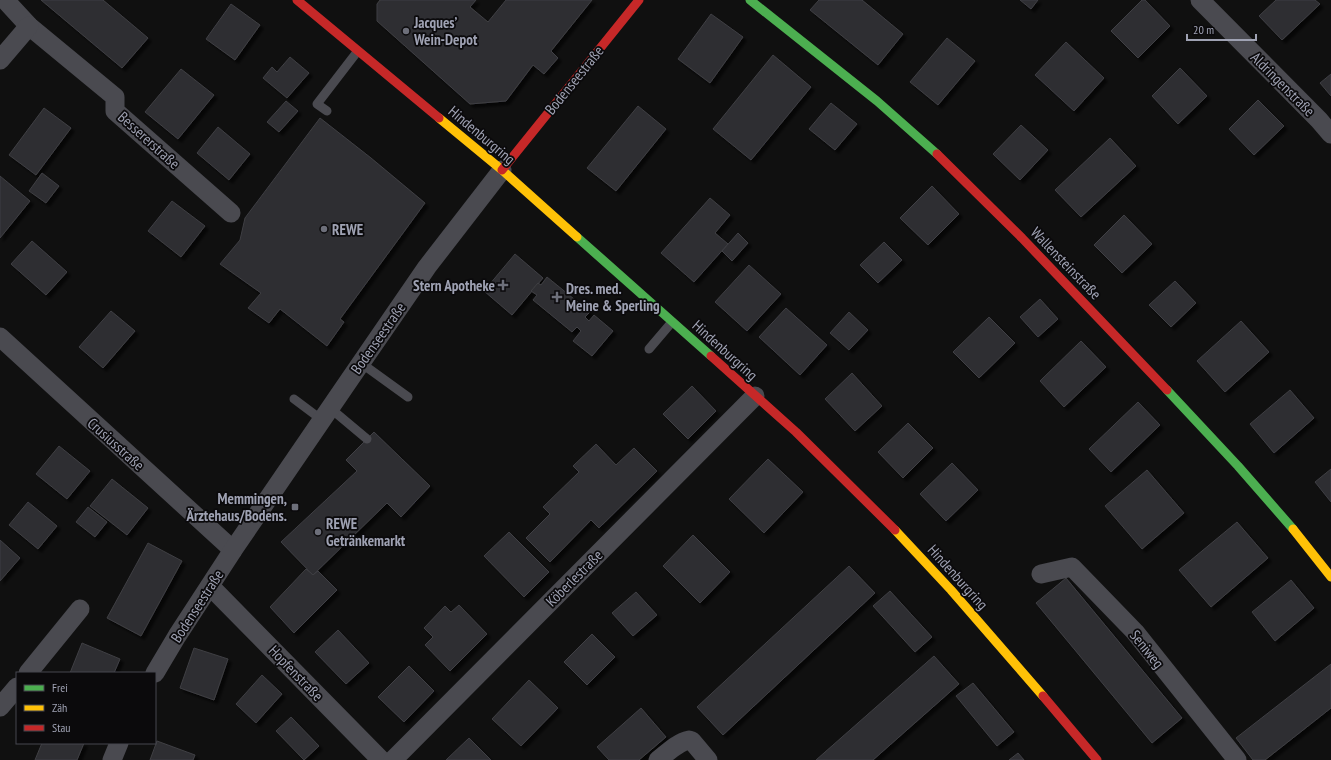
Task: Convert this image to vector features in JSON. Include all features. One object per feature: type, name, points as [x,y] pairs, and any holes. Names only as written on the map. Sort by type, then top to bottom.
[{"type":"main road","name":"Hindenburgring","points":[[297,0],[357,52],[502,170],[818,453],[914,550],[951,590],[1097,760]]},
{"type":"main road","name":"Bodenseestraße","points":[[502,170],[639,0]]},
{"type":"main road","name":"Wallensteinstraße","points":[[750,0],[866,92],[949,165],[1034,249],[1212,438],[1302,538],[1331,577]]},
{"type":"street","name":"Bessererstraße","points":[[4,0],[29,26],[115,97],[115,111],[230,213]]},
{"type":"street","name":"Aldringenstraße","points":[[1200,0],[1319,120],[1331,134]]},
{"type":"street","points":[[0,60],[29,26]]},
{"type":"street","name":"Bodenseestraße","points":[[156,672],[233,550],[361,363],[428,267],[502,170]]},
{"type":"street","name":"Crusiusstraße","points":[[0,337],[233,550]]},
{"type":"street","name":"Köberlestraße","points":[[393,760],[755,396]]},
{"type":"street","name":"Seniweg","points":[[1041,574],[1072,567],[1134,632],[1237,760]]},
{"type":"street","name":"Hopfenstraße","points":[[210,586],[381,760]]},
{"type":"street","points":[[29,672],[80,609]]},
{"type":"street","points":[[0,707],[16,687]]},
{"type":"street","points":[[658,760],[676,746],[689,740],[692,741],[708,760]]},
{"type":"street","points":[[112,760],[119,744]]},
{"type":"lane","points":[[327,111],[317,104],[357,52]]},
{"type":"lane","points":[[649,349],[672,322]]},
{"type":"lane","points":[[361,363],[408,397]]},
{"type":"lane","points":[[294,399],[326,414],[367,439]]},
{"type":"building","points":[[41,0],[103,0],[148,38],[122,68]]},
{"type":"building","points":[[380,0],[476,0],[470,7],[488,22],[506,0],[592,0],[551,51],[558,58],[544,74],[533,65],[506,101],[470,104],[377,21],[377,4]]},
{"type":"building","points":[[819,0],[862,0],[903,34],[878,65],[810,10]]},
{"type":"building","points":[[1020,0],[1038,0],[1031,9]]},
{"type":"building","points":[[1142,0],[1145,0],[1170,26],[1138,58],[1111,31]]},
{"type":"building","points":[[1276,0],[1315,0],[1320,4],[1282,40],[1259,16]]},
{"type":"building","points":[[231,4],[260,25],[235,60],[206,39]]},
{"type":"building","points":[[711,14],[743,37],[710,83],[678,59]]},
{"type":"building","points":[[947,38],[975,61],[938,105],[910,82]]},
{"type":"building","points":[[1066,42],[1104,78],[1074,111],[1035,75]]},
{"type":"building","points":[[773,55],[811,87],[751,160],[713,129]]},
{"type":"building","points":[[290,57],[309,73],[287,98],[263,78],[272,67],[277,72]]},
{"type":"building","points":[[1180,68],[1207,96],[1178,124],[1152,96]]},
{"type":"building","points":[[181,69],[214,95],[178,139],[145,112]]},
{"type":"building","points":[[1331,74],[1331,96],[1320,83]]},
{"type":"building","points":[[1258,100],[1284,126],[1254,155],[1229,129]]},
{"type":"building","points":[[286,101],[298,111],[279,132],[267,122]]},
{"type":"building","points":[[831,103],[857,124],[835,150],[809,129]]},
{"type":"building","points":[[638,106],[666,129],[616,191],[587,168]]},
{"type":"building","points":[[44,108],[71,128],[36,175],[9,155]]},
{"type":"building","name":"REWE","points":[[320,118],[425,203],[340,319],[344,322],[327,346],[280,309],[269,323],[248,308],[261,293],[220,264],[240,240],[245,218]]},
{"type":"building","points":[[1021,125],[1048,150],[1020,180],[993,154]]},
{"type":"building","points":[[218,127],[250,154],[229,180],[197,153]]},
{"type":"building","points":[[1110,138],[1136,166],[1081,217],[1055,190]]},
{"type":"building","points":[[42,173],[59,186],[46,203],[29,191]]},
{"type":"building","points":[[0,176],[30,201],[0,238]]},
{"type":"building","points":[[932,186],[959,214],[928,245],[900,218]]},
{"type":"building","points":[[710,198],[730,215],[715,233],[728,244],[694,282],[661,253]]},
{"type":"building","points":[[172,201],[205,226],[181,257],[148,231]]},
{"type":"building","points":[[1124,215],[1152,244],[1122,273],[1094,245]]},
{"type":"building","points":[[738,233],[748,243],[732,261],[722,251]]},
{"type":"building","points":[[32,241],[67,272],[46,295],[11,264]]},
{"type":"building","points":[[884,242],[902,260],[878,283],[860,265]]},
{"type":"building","points":[[515,254],[543,278],[512,315],[484,291]]},
{"type":"building","points":[[749,265],[781,294],[747,331],[715,302]]},
{"type":"building","points":[[547,277],[590,312],[585,317],[589,321],[594,315],[613,331],[592,356],[573,341],[581,331],[577,327],[572,332],[533,300],[537,295],[531,291],[538,283],[541,285]]},
{"type":"building","points":[[1175,281],[1196,303],[1171,327],[1149,305]]},
{"type":"building","points":[[1040,299],[1058,319],[1038,337],[1020,317]]},
{"type":"building","points":[[786,308],[827,345],[800,375],[759,337]]},
{"type":"building","points":[[111,311],[135,331],[103,368],[79,347]]},
{"type":"building","points":[[849,312],[868,330],[849,350],[830,333]]},
{"type":"building","points":[[989,317],[1015,343],[979,378],[953,352]]},
{"type":"building","points":[[1241,321],[1269,352],[1225,392],[1197,361]]},
{"type":"building","points":[[1081,341],[1106,367],[1064,407],[1040,381]]},
{"type":"building","points":[[852,373],[882,406],[855,431],[825,399]]},
{"type":"building","points":[[692,386],[716,411],[688,439],[663,414]]},
{"type":"building","points":[[1290,390],[1314,418],[1274,453],[1250,424]]},
{"type":"building","points":[[1138,402],[1160,425],[1111,472],[1089,449]]},
{"type":"building","points":[[908,423],[933,448],[903,478],[878,452]]},
{"type":"building","points":[[374,432],[430,486],[401,517],[387,503],[313,575],[281,542],[357,471],[346,460]]},
{"type":"building","points":[[596,444],[616,465],[634,448],[657,471],[599,528],[591,520],[550,562],[526,538],[550,514],[543,507],[579,472],[573,466]]},
{"type":"building","points":[[59,446],[90,471],[67,499],[36,474]]},
{"type":"building","points":[[768,459],[803,492],[764,533],[729,499]]},
{"type":"building","points":[[952,463],[978,490],[946,521],[920,494]]},
{"type":"building","points":[[1331,469],[1331,502],[1315,482]]},
{"type":"building","points":[[1147,470],[1184,513],[1142,549],[1105,506]]},
{"type":"building","points":[[112,479],[148,508],[127,535],[90,506]]},
{"type":"building","points":[[28,502],[57,526],[38,549],[9,525]]},
{"type":"building","points":[[88,507],[107,522],[95,537],[76,522]]},
{"type":"building","points":[[1237,522],[1268,558],[1211,607],[1179,570]]},
{"type":"building","points":[[509,532],[549,572],[524,597],[484,556]]},
{"type":"building","points":[[693,535],[730,572],[700,603],[663,566]]},
{"type":"building","points":[[0,540],[20,558],[0,581]]},
{"type":"building","points":[[148,543],[182,561],[141,636],[107,618]]},
{"type":"building","points":[[849,566],[875,593],[723,735],[697,707]]},
{"type":"building","points":[[306,569],[313,575],[318,571],[337,590],[294,633],[270,607]]},
{"type":"building","points":[[1066,578],[1182,718],[1152,743],[1036,603]]},
{"type":"building","points":[[1291,580],[1314,608],[1275,641],[1252,612]]},
{"type":"building","points":[[890,591],[932,637],[915,652],[873,606]]},
{"type":"building","points":[[636,592],[657,615],[633,636],[612,613]]},
{"type":"building","points":[[459,605],[487,634],[450,671],[425,645],[433,637],[424,628],[445,606],[451,612]]},
{"type":"building","points":[[338,630],[369,663],[346,684],[315,652]]},
{"type":"building","points":[[592,634],[615,657],[587,685],[564,662]]},
{"type":"building","points":[[82,643],[120,659],[114,672],[70,672]]},
{"type":"building","points":[[194,648],[228,659],[214,700],[180,688]]},
{"type":"building","points":[[934,656],[959,684],[873,760],[816,760]]},
{"type":"building","points":[[1331,664],[1331,708],[1265,760],[1253,760],[1236,738]]},
{"type":"building","points":[[409,666],[434,691],[404,722],[378,697]]},
{"type":"building","points":[[262,675],[282,694],[256,723],[236,704]]},
{"type":"building","points":[[529,680],[558,708],[521,746],[492,719]]},
{"type":"building","points":[[973,683],[1014,732],[997,746],[956,696]]},
{"type":"building","points":[[641,708],[666,737],[639,760],[609,760],[597,747]]},
{"type":"building","points":[[291,717],[319,746],[304,760],[276,731]]},
{"type":"building","points":[[469,738],[491,760],[446,760]]},
{"type":"building","points":[[157,741],[195,755],[193,760],[150,760]]},
{"type":"building","points":[[42,744],[84,744],[77,760],[35,760]]},
{"type":"building","points":[[1018,753],[1024,760],[1009,760]]},
{"type":"traffic: fast","points":[[750,0],[877,101],[937,154]]},
{"type":"traffic: fast","points":[[577,237],[711,356]]},
{"type":"traffic: fast","points":[[1167,390],[1238,466],[1293,529]]},
{"type":"traffic: slow","points":[[439,118],[502,170],[577,237]]},
{"type":"traffic: slow","points":[[1293,529],[1331,577]]},
{"type":"traffic: slow","points":[[895,530],[951,590],[1043,696]]},
{"type":"traffic: jam","points":[[297,0],[439,118]]},
{"type":"traffic: jam","points":[[502,170],[639,0]]},
{"type":"traffic: jam","points":[[937,154],[1022,238],[1167,390]]},
{"type":"traffic: jam","points":[[711,356],[796,432],[895,530]]},
{"type":"traffic: jam","points":[[1043,696],[1097,760]]},
{"type":"place","name":"Jacques’ Wein-Depot","points":[[406,31]]},
{"type":"place","name":"REWE","points":[[324,229]]},
{"type":"place","name":"Stern Apotheke","points":[[503,285]]},
{"type":"place","name":"Dres. med. Meine & Sperling","points":[[557,297]]},
{"type":"place","name":"Memmingen, Ärztehaus/Bodens.","points":[[295,507]]},
{"type":"place","name":"REWE Getränkemarkt","points":[[318,532]]}]
